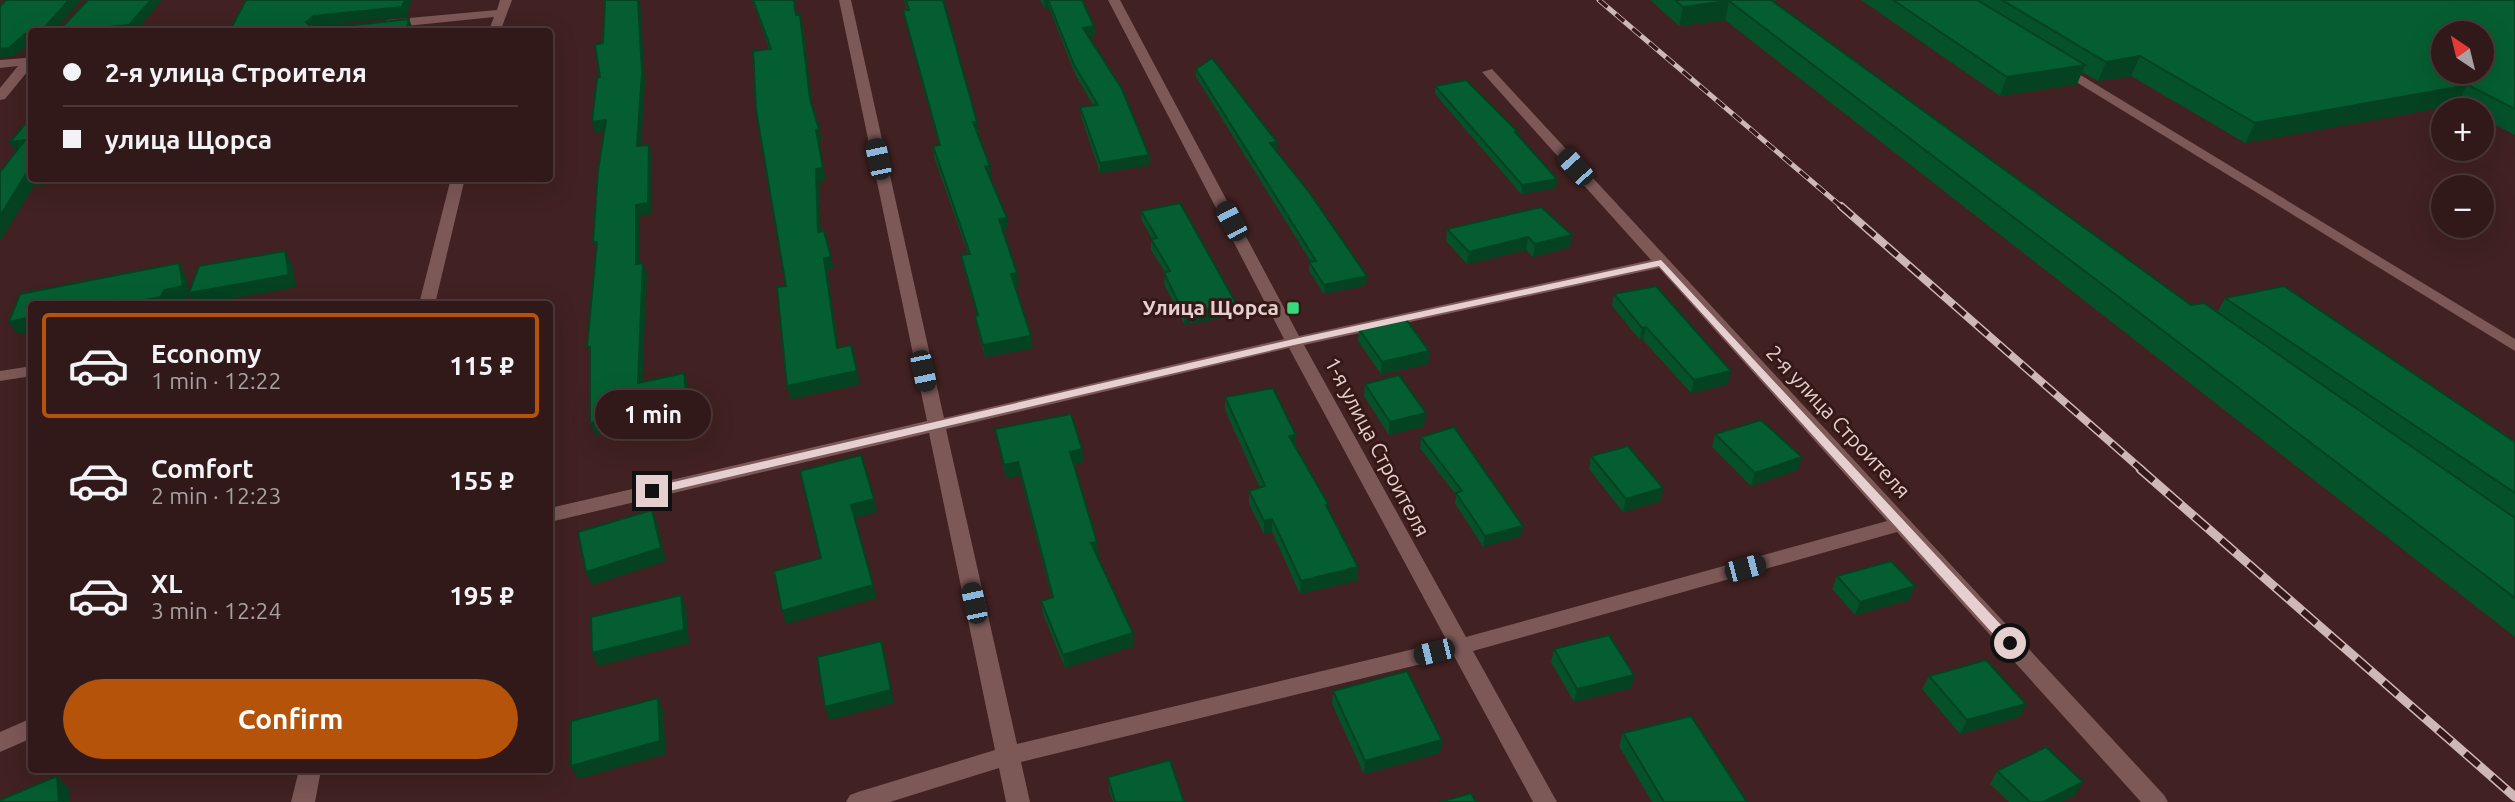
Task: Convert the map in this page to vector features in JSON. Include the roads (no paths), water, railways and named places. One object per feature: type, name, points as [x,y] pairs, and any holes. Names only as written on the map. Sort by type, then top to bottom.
[{"type":"street","points":[[495,28],[498,13],[507,0]]},
{"type":"street","points":[[845,0],[1018,802]]},
{"type":"street","name":"1-я улица Строителя","points":[[1114,0],[1294,342],[1545,802]]},
{"type":"street","points":[[374,26],[498,13]]},
{"type":"street","points":[[2046,58],[2515,346]]},
{"type":"street","points":[[0,64],[28,60]]},
{"type":"street","points":[[0,96],[28,62]]},
{"type":"street","name":"2-я улица Строителя","points":[[1488,72],[2156,802]]},
{"type":"street","points":[[428,301],[457,182]]},
{"type":"street","points":[[553,514],[1294,342],[1661,263]]},
{"type":"street","points":[[0,376],[28,372]]},
{"type":"street","points":[[858,802],[1007,756],[1458,646],[1901,524]]},
{"type":"street","points":[[0,743],[28,729]]},
{"type":"street","points":[[303,802],[309,773]]},
{"type":"railway","points":[[1599,0],[1843,208]]},
{"type":"railway","points":[[1841,206],[2142,470]]},
{"type":"railway","points":[[2140,469],[2515,797]]},
{"type":"place","name":"Улица Щорса","points":[[1293,308]]}]
